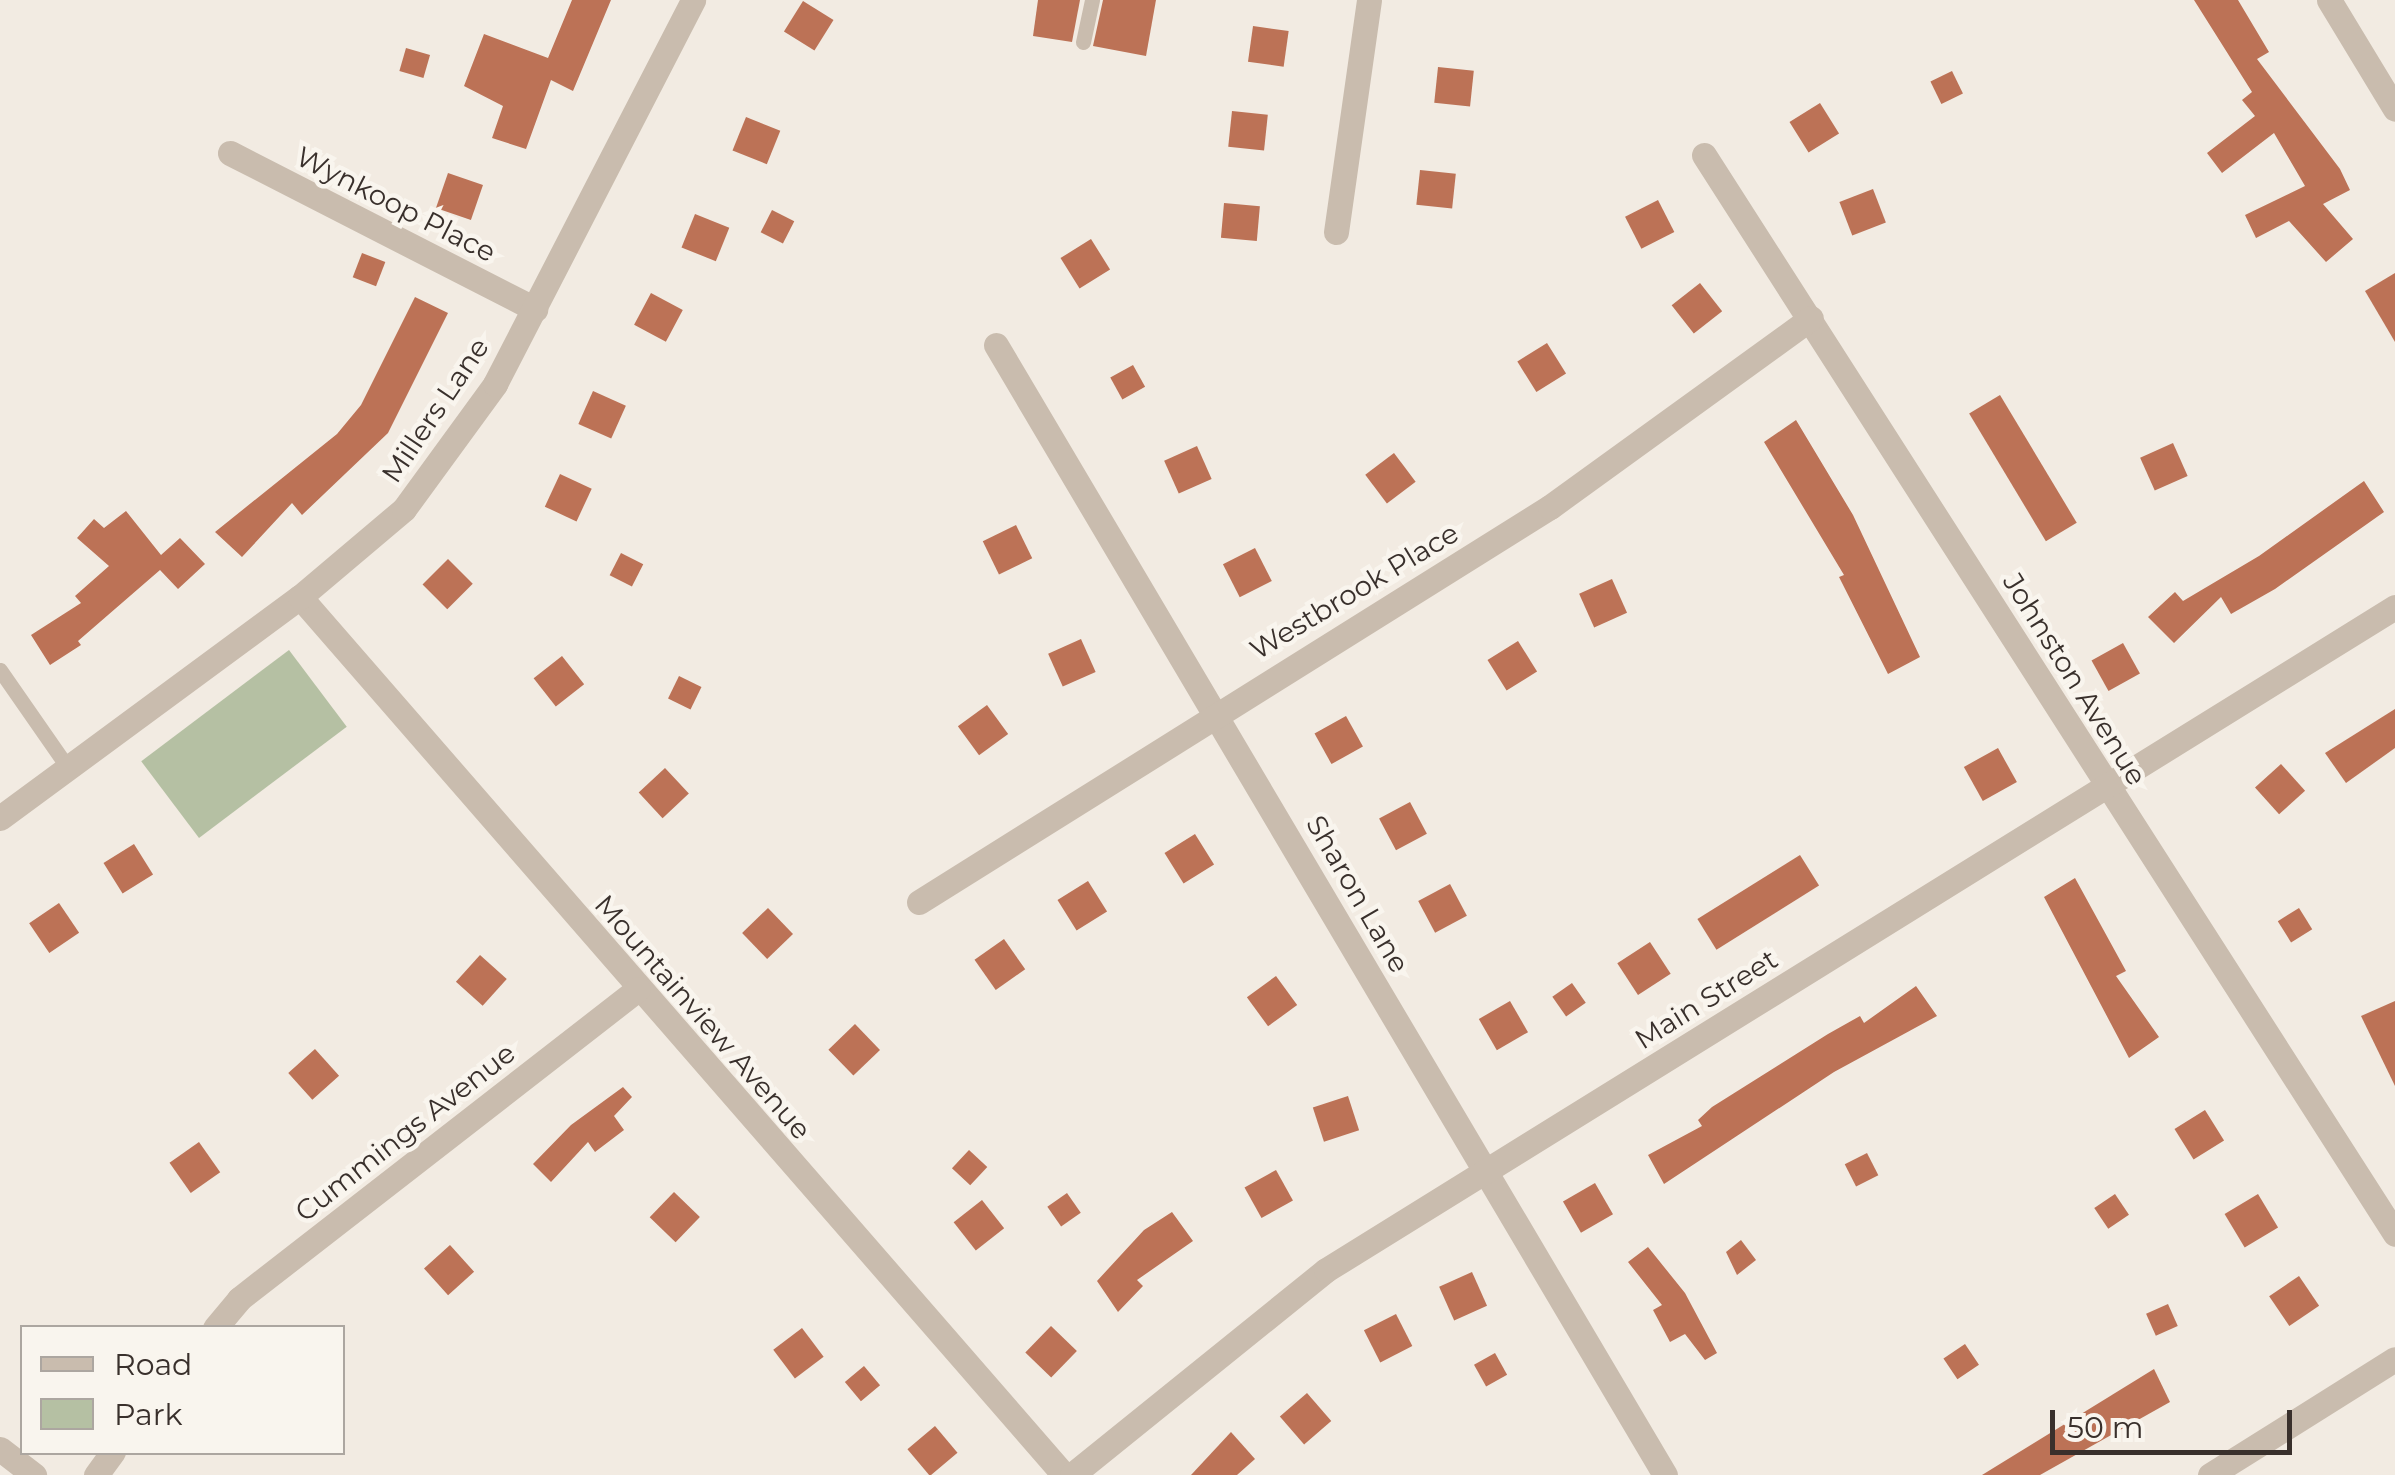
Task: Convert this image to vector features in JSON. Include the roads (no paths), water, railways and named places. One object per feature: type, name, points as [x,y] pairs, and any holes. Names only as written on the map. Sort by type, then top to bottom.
[{"type":"street","name":"Millers Lane","points":[[0,818],[300,597],[404,509],[486,398],[694,0]]},
{"type":"street","points":[[1336,232],[1369,0]]},
{"type":"street","points":[[2328,0],[2395,109]]},
{"type":"street","name":"Wynkoop Place","points":[[230,153],[535,309]]},
{"type":"street","name":"Johnston Avenue","points":[[1704,155],[2395,1234]]},
{"type":"street","name":"Westbrook Place","points":[[919,902],[1216,711],[1550,507],[1811,318]]},
{"type":"street","name":"Sharon Lane","points":[[996,345],[1665,1475]]},
{"type":"street","name":"Mountainview Avenue","points":[[300,597],[1064,1475]]},
{"type":"street","name":"Main Street","points":[[1072,1475],[1282,1302],[2395,607]]},
{"type":"street","name":"Cummings Avenue","points":[[217,1325],[239,1299],[638,989]]},
{"type":"street","points":[[2210,1475],[2395,1359]]},
{"type":"street","points":[[0,1448],[34,1475]]},
{"type":"lane","points":[[1084,42],[1092,0]]},
{"type":"lane","points":[[0,670],[68,768]]}]
